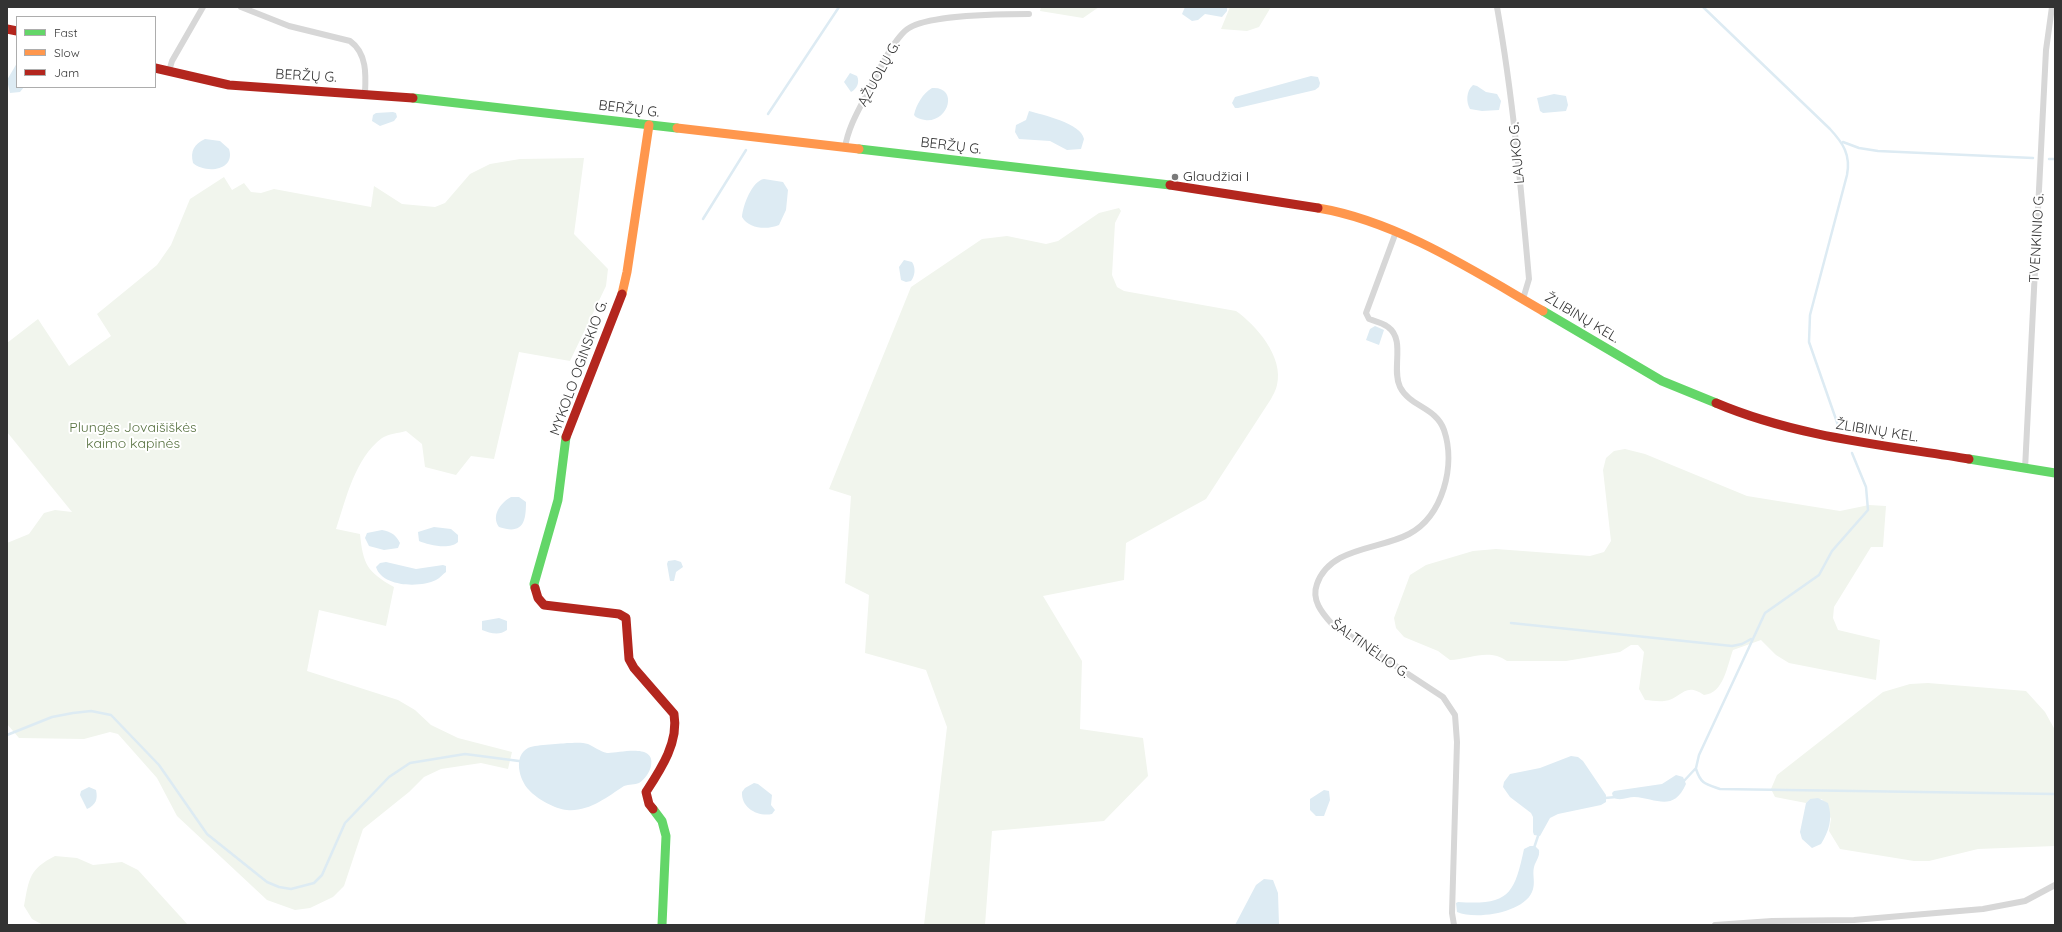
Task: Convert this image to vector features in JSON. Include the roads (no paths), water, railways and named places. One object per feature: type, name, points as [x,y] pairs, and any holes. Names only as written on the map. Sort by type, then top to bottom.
[{"type":"main road","name":"BERŽŲ G.","points":[[156,68],[229,85],[364,93],[475,104],[1100,178]]},
{"type":"main road","name":"MYKOLO OGINSKIO G.","points":[[649,125],[627,272],[620,296],[566,436],[558,500],[534,584],[538,600],[544,605],[619,614],[626,618],[629,659],[634,668],[674,714],[676,721],[667,758],[646,792],[649,804],[662,821],[666,836],[662,925]]},
{"type":"main road","name":"ŽLIBINŲ KEL.","points":[[1100,178],[1184,187],[1309,206],[1347,214],[1396,232],[1452,259],[1662,381],[1736,412],[1779,426],[1827,436],[2055,474]]},
{"type":"street","points":[[169,71],[172,61],[203,7]]},
{"type":"street","points":[[241,7],[289,26],[339,38],[355,45],[363,60],[364,93]]},
{"type":"street","name":"LAUKO G.","points":[[1497,7],[1508,69],[1518,145],[1529,279],[1523,299]]},
{"type":"street","name":"TVENKINIO G.","points":[[2025,469],[2046,50],[2052,7]]},
{"type":"street","name":"ĄŽUOLŲ G.","points":[[845,148],[853,122],[881,66],[901,35],[908,28],[924,22],[986,14],[1029,14]]},
{"type":"street","name":"ŠALTINĖLIO G.","points":[[1396,232],[1366,313],[1369,319],[1388,326],[1393,332],[1397,348],[1396,375],[1403,393],[1409,399],[1434,414],[1444,430],[1447,452],[1443,489],[1439,503],[1432,516],[1420,527],[1394,540],[1352,553],[1328,566],[1321,575],[1316,586],[1316,596],[1319,608],[1332,624],[1443,697],[1455,715],[1457,742],[1452,913],[1454,925]]},
{"type":"street","points":[[1714,925],[1772,920],[1854,920],[1983,909],[2025,901],[2055,884]]},
{"type":"waterway","points":[[768,114],[839,7]]},
{"type":"waterway","points":[[1703,7],[1830,129],[1839,139],[1847,155],[1847,175],[1810,315],[1809,342],[1839,428]]},
{"type":"waterway","points":[[1843,142],[1859,148],[1878,151],[2033,158]]},
{"type":"waterway","points":[[703,219],[746,150]]},
{"type":"waterway","points":[[2049,159],[2055,159]]},
{"type":"waterway","points":[[1683,782],[1696,768],[1699,755],[1765,613],[1819,575],[1832,551],[1868,510],[1866,487],[1852,453]]},
{"type":"waterway","points":[[1511,623],[1732,646],[1742,644],[1751,639]]},
{"type":"waterway","points":[[7,735],[52,717],[91,711],[111,715],[159,765],[207,834],[267,882],[279,887],[291,889],[314,883],[322,875],[345,823],[389,777],[410,763],[465,754],[519,761]]},
{"type":"waterway","points":[[1696,769],[1704,783],[1720,789],[2055,794]]},
{"type":"waterway","points":[[1605,798],[1616,797]]},
{"type":"waterway","points":[[1534,848],[1539,833]]},
{"type":"place","name":"Glaudžiai I","points":[[1175,177]]},
{"type":"park label","name":"Plungės Jovaišiškės kaimo kapinės","points":[[133,436]]}]
